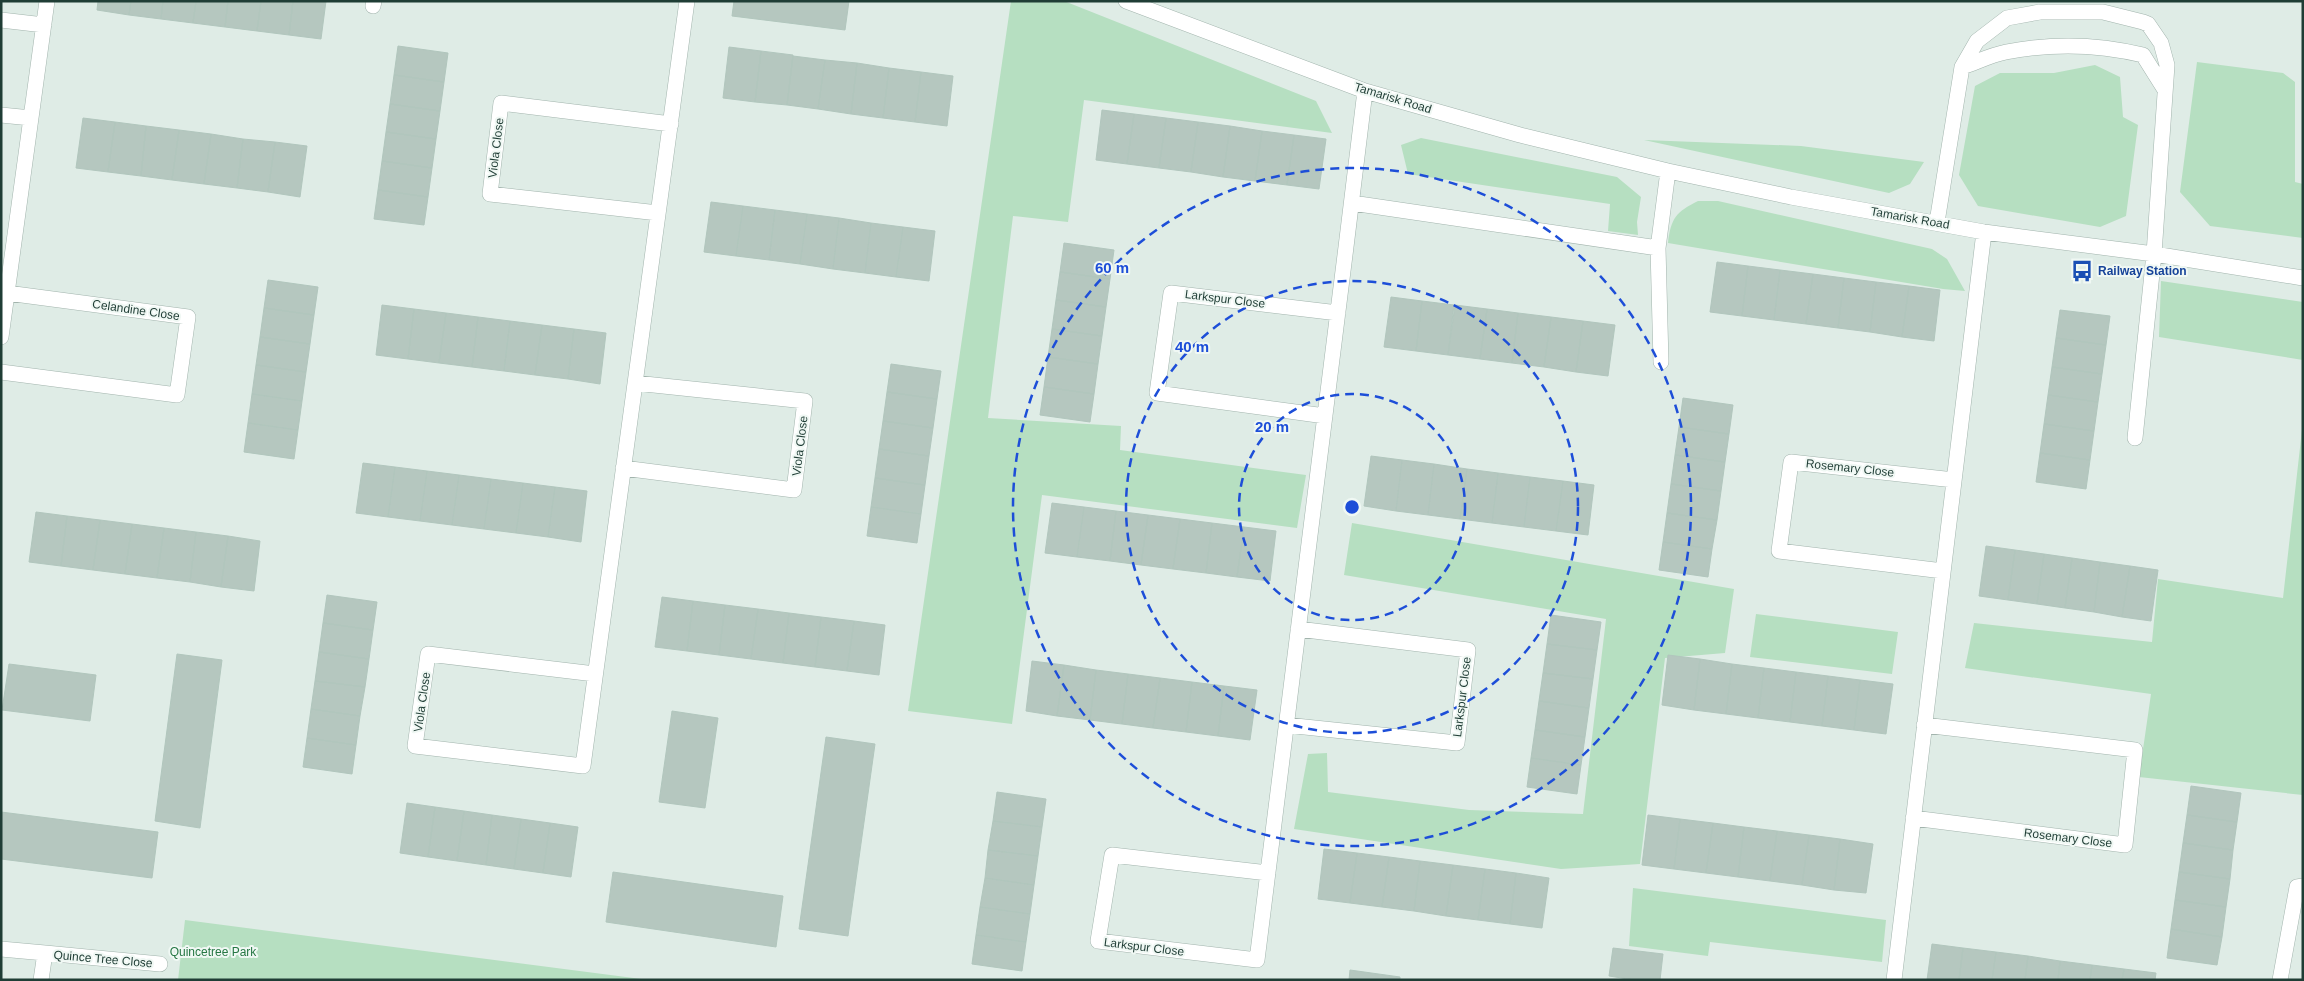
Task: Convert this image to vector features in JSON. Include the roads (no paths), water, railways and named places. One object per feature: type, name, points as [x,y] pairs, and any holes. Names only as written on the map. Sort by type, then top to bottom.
[{"type":"street","points":[[1,337],[47,1]]},
{"type":"street","name":"Viola Close","points":[[595,674],[428,654],[415,746],[583,766],[687,1]]},
{"type":"street","name":"Tamarisk Road","points":[[1126,1],[1366,91],[1520,135],[1668,171],[1791,197],[1984,232],[2154,254],[2303,278]]},
{"type":"street","points":[[1937,222],[1962,67],[1977,41],[2007,18],[2040,12],[2103,12],[2148,24],[2161,43],[2167,65],[2154,254],[2135,438]]},
{"type":"street","points":[[1,20],[44,25]]},
{"type":"street","points":[[1962,67],[2004,53],[2051,46],[2105,46],[2143,55],[2165,90]]},
{"type":"street","name":"Larkspur Close","points":[[1268,873],[1112,855],[1098,941],[1257,960],[1268,873],[1298,629],[1366,91]]},
{"type":"street","name":"Viola Close","points":[[658,213],[490,194],[501,103],[671,124]]},
{"type":"street","points":[[1,115],[31,118]]},
{"type":"street","points":[[1661,362],[1658,248],[1668,171]]},
{"type":"street","points":[[1352,203],[1658,248]]},
{"type":"street","points":[[1894,980],[1984,232]]},
{"type":"street","name":"Celandine Close","points":[[1,372],[177,395],[188,317],[8,293]]},
{"type":"street","name":"Larkspur Close","points":[[1325,416],[1157,393],[1172,293],[1338,313]]},
{"type":"street","name":"Viola Close","points":[[623,468],[794,490],[805,401],[635,383]]},
{"type":"street","name":"Rosemary Close","points":[[1943,571],[1779,551],[1791,462],[1954,480]]},
{"type":"street","name":"Larkspur Close","points":[[1286,726],[1457,743],[1468,650],[1298,629]]},
{"type":"street","name":"Rosemary Close","points":[[1913,818],[2125,845],[2135,750],[1924,725]]},
{"type":"street","points":[[2280,980],[2297,887],[2303,886]]},
{"type":"street","name":"Quince Tree Close","points":[[1,949],[160,964]]},
{"type":"street","name":"Quince Tree Close","points":[[41,980],[45,953]]},
{"type":"place","name":"Railway Station","points":[[2082,271]]},
{"type":"park label","name":"Quincetree Park","points":[[213,952]]}]
